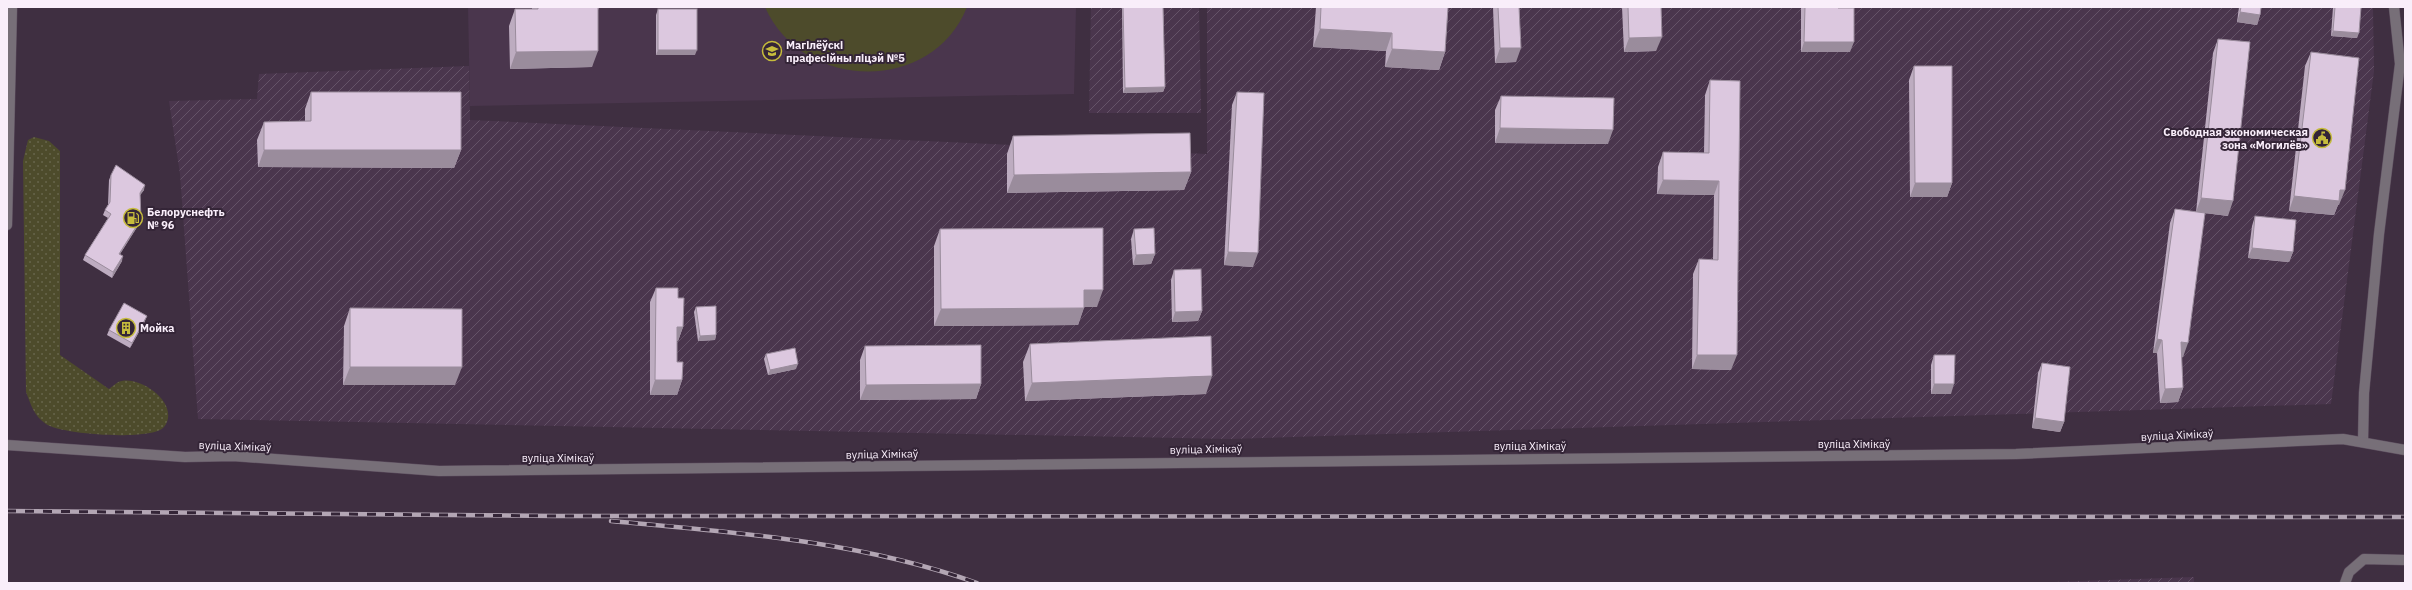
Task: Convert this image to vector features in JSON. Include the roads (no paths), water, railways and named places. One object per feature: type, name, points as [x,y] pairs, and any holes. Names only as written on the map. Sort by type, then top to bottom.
[{"type":"street","points":[[7,225],[12,7]]},
{"type":"street","points":[[2363,442],[2364,393],[2379,234],[2400,64],[2394,7]]},
{"type":"street","name":"вуліца Хімікаў","points":[[7,445],[185,457],[233,456],[439,471],[2016,454],[2343,439],[2405,450]]},
{"type":"street","points":[[2345,583],[2349,572],[2364,559],[2405,560]]},
{"type":"railway","points":[[7,511],[555,516],[2405,517]]},
{"type":"railway","points":[[611,521],[703,529],[796,540],[888,557],[977,583]]},
{"type":"place","name":"Магілёўскі прафесійны ліцэй №5","points":[[772,51]]},
{"type":"place","name":"Свободная экономическая зона «Могилёв»","points":[[2322,138]]},
{"type":"place","name":"Белоруснефть № 96","points":[[133,218]]},
{"type":"place","name":"Мойка","points":[[126,328]]}]
